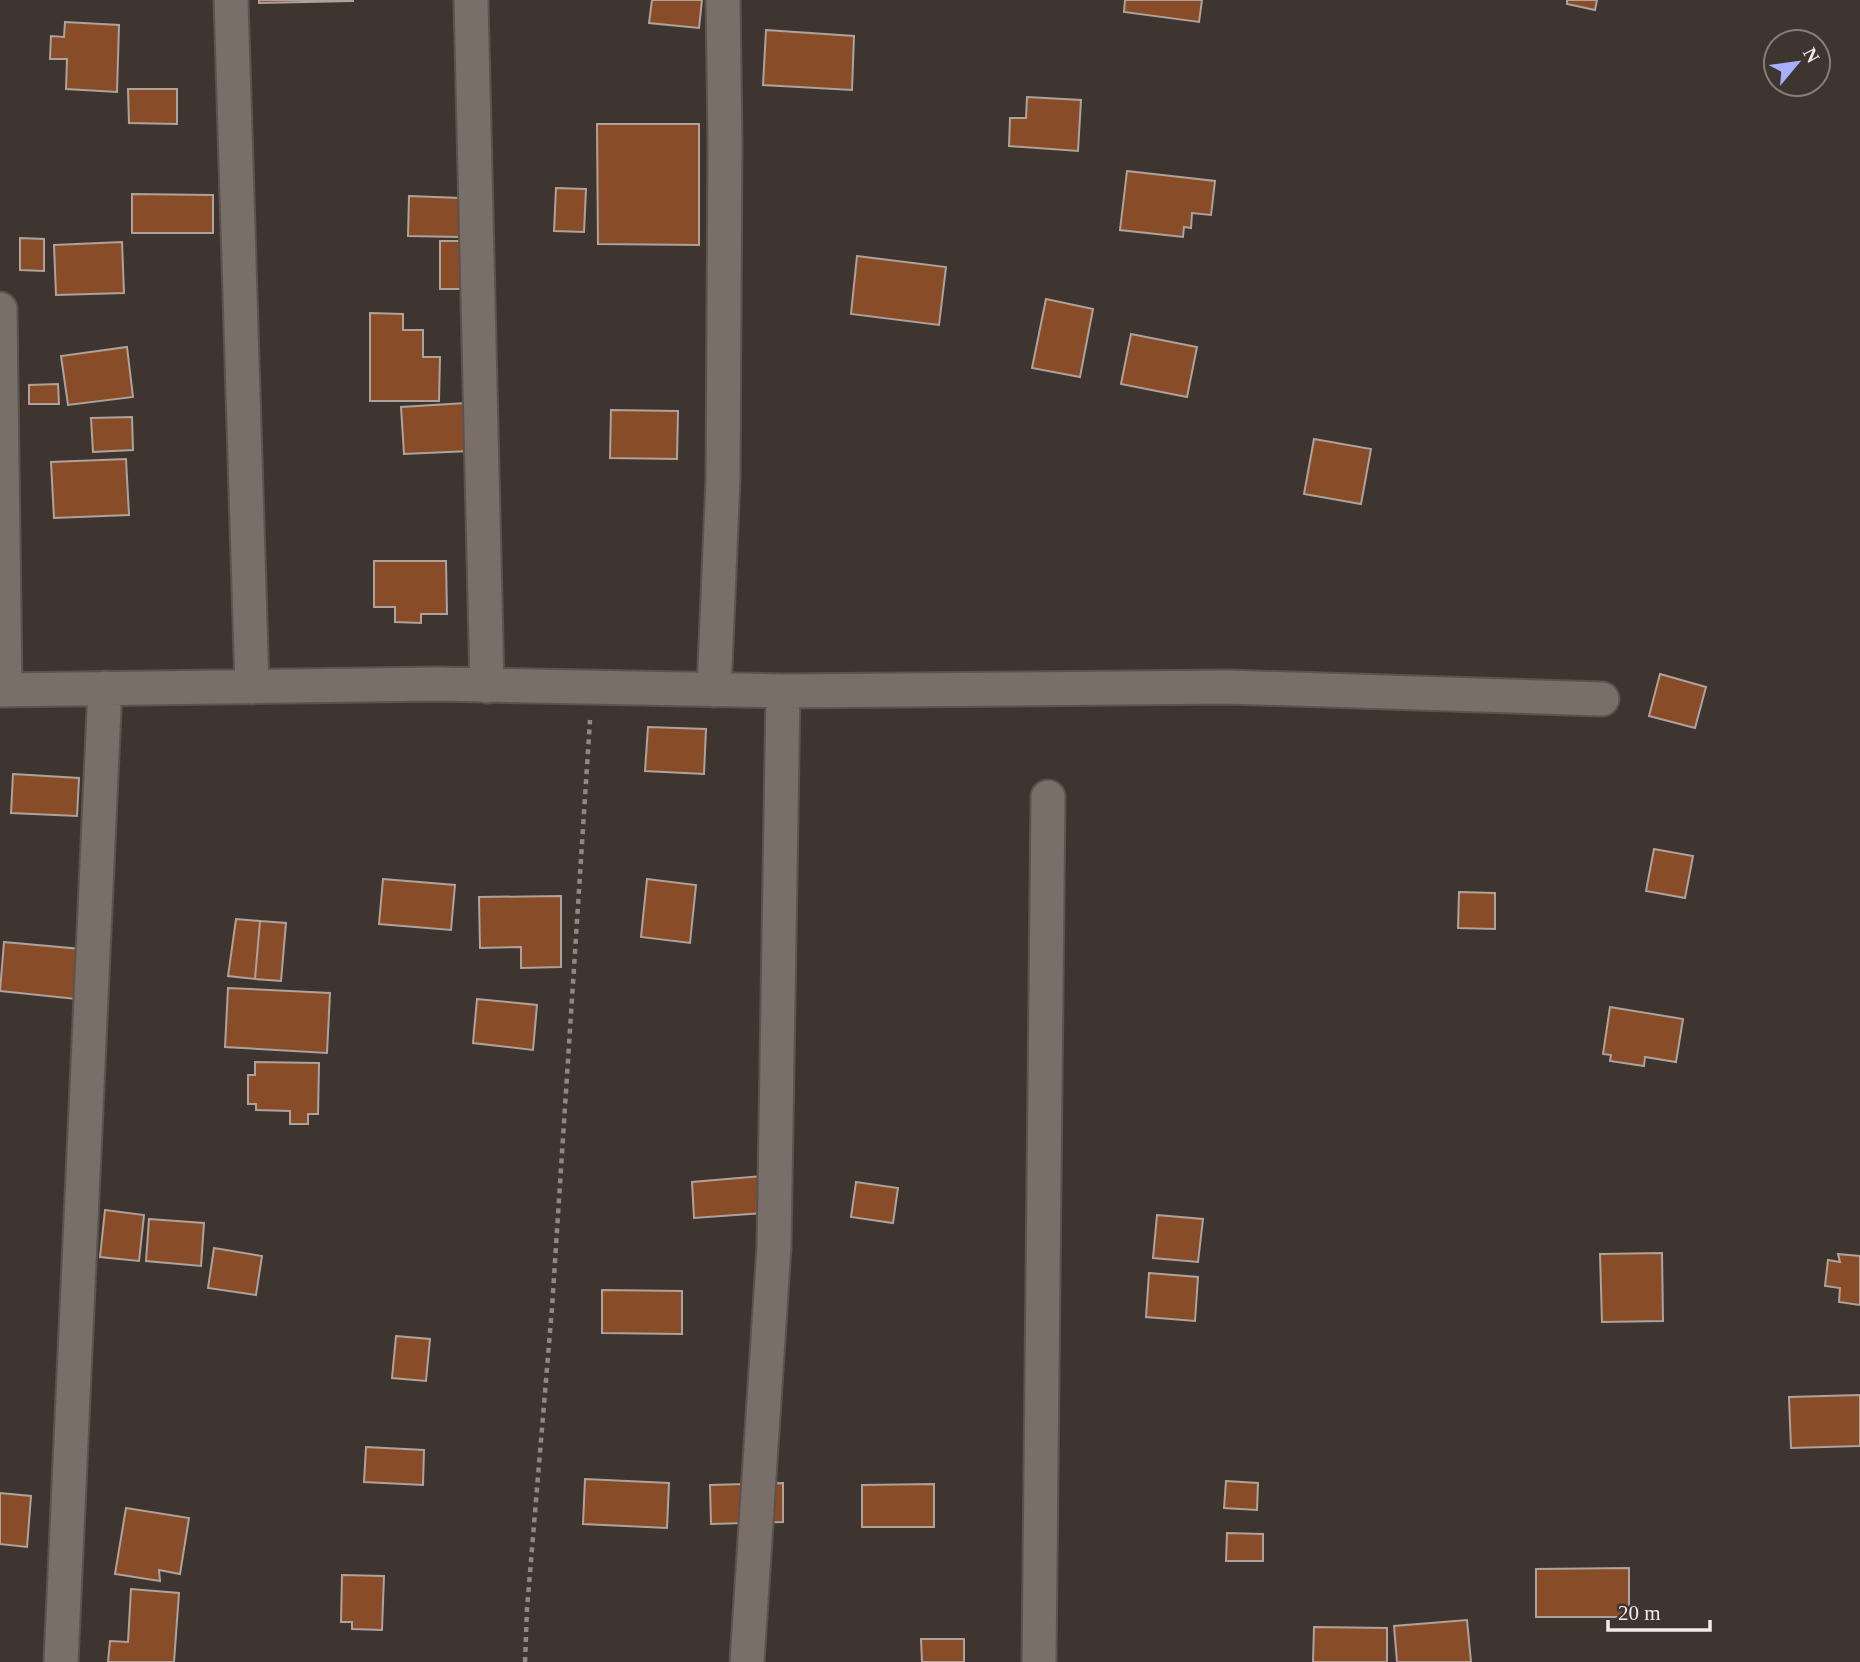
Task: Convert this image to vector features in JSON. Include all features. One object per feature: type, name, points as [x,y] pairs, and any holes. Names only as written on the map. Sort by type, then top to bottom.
[{"type":"street","points":[[231,0],[252,687]]},
{"type":"street","points":[[471,0],[487,686]]},
{"type":"street","points":[[714,690],[723,479],[723,0]]},
{"type":"street","points":[[0,309],[2,690],[487,686],[783,691],[1228,687],[1602,699]]},
{"type":"street","points":[[61,1662],[105,688]]},
{"type":"street","points":[[747,1662],[774,1247],[783,691]]},
{"type":"street","points":[[1039,1662],[1048,797]]},
{"type":"path","points":[[525,1662],[552,1308],[593,687]]},
{"type":"building","points":[[259,0],[353,0],[353,1],[259,3]]},
{"type":"building","points":[[652,0],[702,0],[699,28],[649,23]]},
{"type":"building","points":[[1125,0],[1202,0],[1199,22],[1124,12]]},
{"type":"building","points":[[1567,0],[1597,0],[1595,10],[1567,4]]},
{"type":"building","points":[[65,22],[119,25],[117,92],[66,89],[67,59],[50,59],[51,36],[64,37]]},
{"type":"building","points":[[766,30],[854,36],[852,90],[763,85]]},
{"type":"building","points":[[128,89],[177,89],[177,124],[129,123]]},
{"type":"building","points":[[1027,97],[1081,100],[1078,151],[1009,146],[1010,118],[1026,118]]},
{"type":"building","points":[[597,124],[699,124],[699,245],[598,244]]},
{"type":"building","points":[[1127,171],[1215,181],[1211,215],[1192,213],[1191,228],[1184,227],[1183,237],[1120,230]]},
{"type":"building","points":[[556,188],[586,189],[584,232],[554,231]]},
{"type":"building","points":[[132,194],[213,195],[213,233],[132,233]]},
{"type":"building","points":[[409,196],[461,198],[460,237],[408,236]]},
{"type":"building","points":[[20,238],[44,239],[44,271],[20,270]]},
{"type":"building","points":[[440,241],[464,241],[464,289],[440,289]]},
{"type":"building","points":[[122,242],[124,293],[56,295],[54,245]]},
{"type":"building","points":[[857,256],[946,267],[939,325],[851,314]]},
{"type":"building","points":[[1046,299],[1093,309],[1080,377],[1032,368]]},
{"type":"building","points":[[370,313],[403,314],[403,330],[423,330],[423,357],[440,357],[439,401],[370,401]]},
{"type":"building","points":[[1131,334],[1197,347],[1187,397],[1121,384]]},
{"type":"building","points":[[127,347],[133,397],[68,405],[61,356]]},
{"type":"building","points":[[58,384],[59,404],[29,404],[29,385]]},
{"type":"building","points":[[466,403],[470,451],[404,454],[401,407]]},
{"type":"building","points":[[611,410],[678,411],[677,459],[610,458]]},
{"type":"building","points":[[132,417],[133,450],[93,452],[91,418]]},
{"type":"building","points":[[1314,439],[1371,449],[1361,504],[1304,494]]},
{"type":"building","points":[[126,459],[129,515],[54,518],[51,462]]},
{"type":"building","points":[[374,561],[446,561],[447,614],[421,614],[421,623],[395,622],[395,607],[374,607]]},
{"type":"building","points":[[1660,674],[1706,687],[1695,728],[1649,716]]},
{"type":"building","points":[[648,727],[706,729],[704,774],[645,771]]},
{"type":"building","points":[[13,774],[79,778],[77,816],[11,813]]},
{"type":"building","points":[[1654,849],[1693,856],[1685,898],[1646,891]]},
{"type":"building","points":[[383,879],[455,885],[451,930],[379,924]]},
{"type":"building","points":[[647,879],[696,885],[690,943],[641,937]]},
{"type":"building","points":[[1459,892],[1495,893],[1495,929],[1458,928]]},
{"type":"building","points":[[561,896],[561,967],[521,968],[521,947],[480,948],[479,897]]},
{"type":"building","points":[[236,919],[260,921],[255,979],[228,976]]},
{"type":"building","points":[[260,921],[286,923],[281,981],[255,979]]},
{"type":"building","points":[[4,942],[81,949],[76,999],[0,991]]},
{"type":"building","points":[[228,988],[330,993],[327,1053],[225,1047]]},
{"type":"building","points":[[477,999],[537,1005],[533,1050],[473,1043]]},
{"type":"building","points":[[1610,1007],[1683,1019],[1676,1062],[1645,1057],[1644,1066],[1610,1061],[1611,1055],[1603,1054]]},
{"type":"building","points":[[255,1062],[319,1063],[318,1114],[308,1114],[308,1124],[290,1124],[290,1111],[256,1110],[256,1104],[248,1104],[248,1075],[255,1075]]},
{"type":"building","points":[[762,1176],[765,1213],[694,1218],[692,1182]]},
{"type":"building","points":[[856,1182],[898,1188],[893,1223],[851,1217]]},
{"type":"building","points":[[105,1210],[144,1215],[139,1261],[100,1257]]},
{"type":"building","points":[[1157,1215],[1203,1219],[1198,1262],[1153,1258]]},
{"type":"building","points":[[149,1219],[204,1223],[201,1266],[146,1261]]},
{"type":"building","points":[[214,1248],[262,1256],[256,1295],[208,1288]]},
{"type":"building","points":[[1662,1253],[1663,1321],[1602,1322],[1600,1254]]},
{"type":"building","points":[[1838,1254],[1860,1256],[1860,1305],[1839,1302],[1840,1288],[1825,1286],[1828,1260],[1840,1262]]},
{"type":"building","points":[[1149,1273],[1198,1277],[1195,1321],[1146,1317]]},
{"type":"building","points":[[602,1290],[682,1291],[682,1334],[602,1333]]},
{"type":"building","points":[[396,1336],[430,1339],[426,1381],[392,1378]]},
{"type":"building","points":[[1860,1395],[1860,1446],[1791,1448],[1789,1397]]},
{"type":"building","points":[[366,1447],[424,1450],[423,1485],[364,1482]]},
{"type":"building","points":[[585,1479],[669,1483],[667,1528],[583,1524]]},
{"type":"building","points":[[1226,1481],[1258,1483],[1257,1510],[1224,1508]]},
{"type":"building","points":[[783,1483],[783,1522],[711,1524],[710,1485]]},
{"type":"building","points":[[934,1484],[934,1527],[862,1527],[862,1485]]},
{"type":"building","points":[[0,1493],[31,1496],[27,1547],[0,1544]]},
{"type":"building","points":[[126,1508],[189,1518],[180,1574],[159,1570],[160,1581],[115,1574]]},
{"type":"building","points":[[1227,1533],[1263,1534],[1263,1561],[1226,1561]]},
{"type":"building","points":[[1629,1568],[1629,1617],[1536,1617],[1536,1569]]},
{"type":"building","points":[[342,1575],[384,1576],[382,1630],[352,1629],[352,1622],[341,1622]]},
{"type":"building","points":[[131,1589],[179,1593],[174,1662],[108,1662],[110,1641],[128,1642]]},
{"type":"building","points":[[1467,1620],[1471,1662],[1397,1662],[1394,1626]]},
{"type":"building","points":[[1314,1627],[1387,1628],[1387,1662],[1313,1662]]},
{"type":"building","points":[[921,1639],[964,1639],[964,1662],[922,1662]]}]
